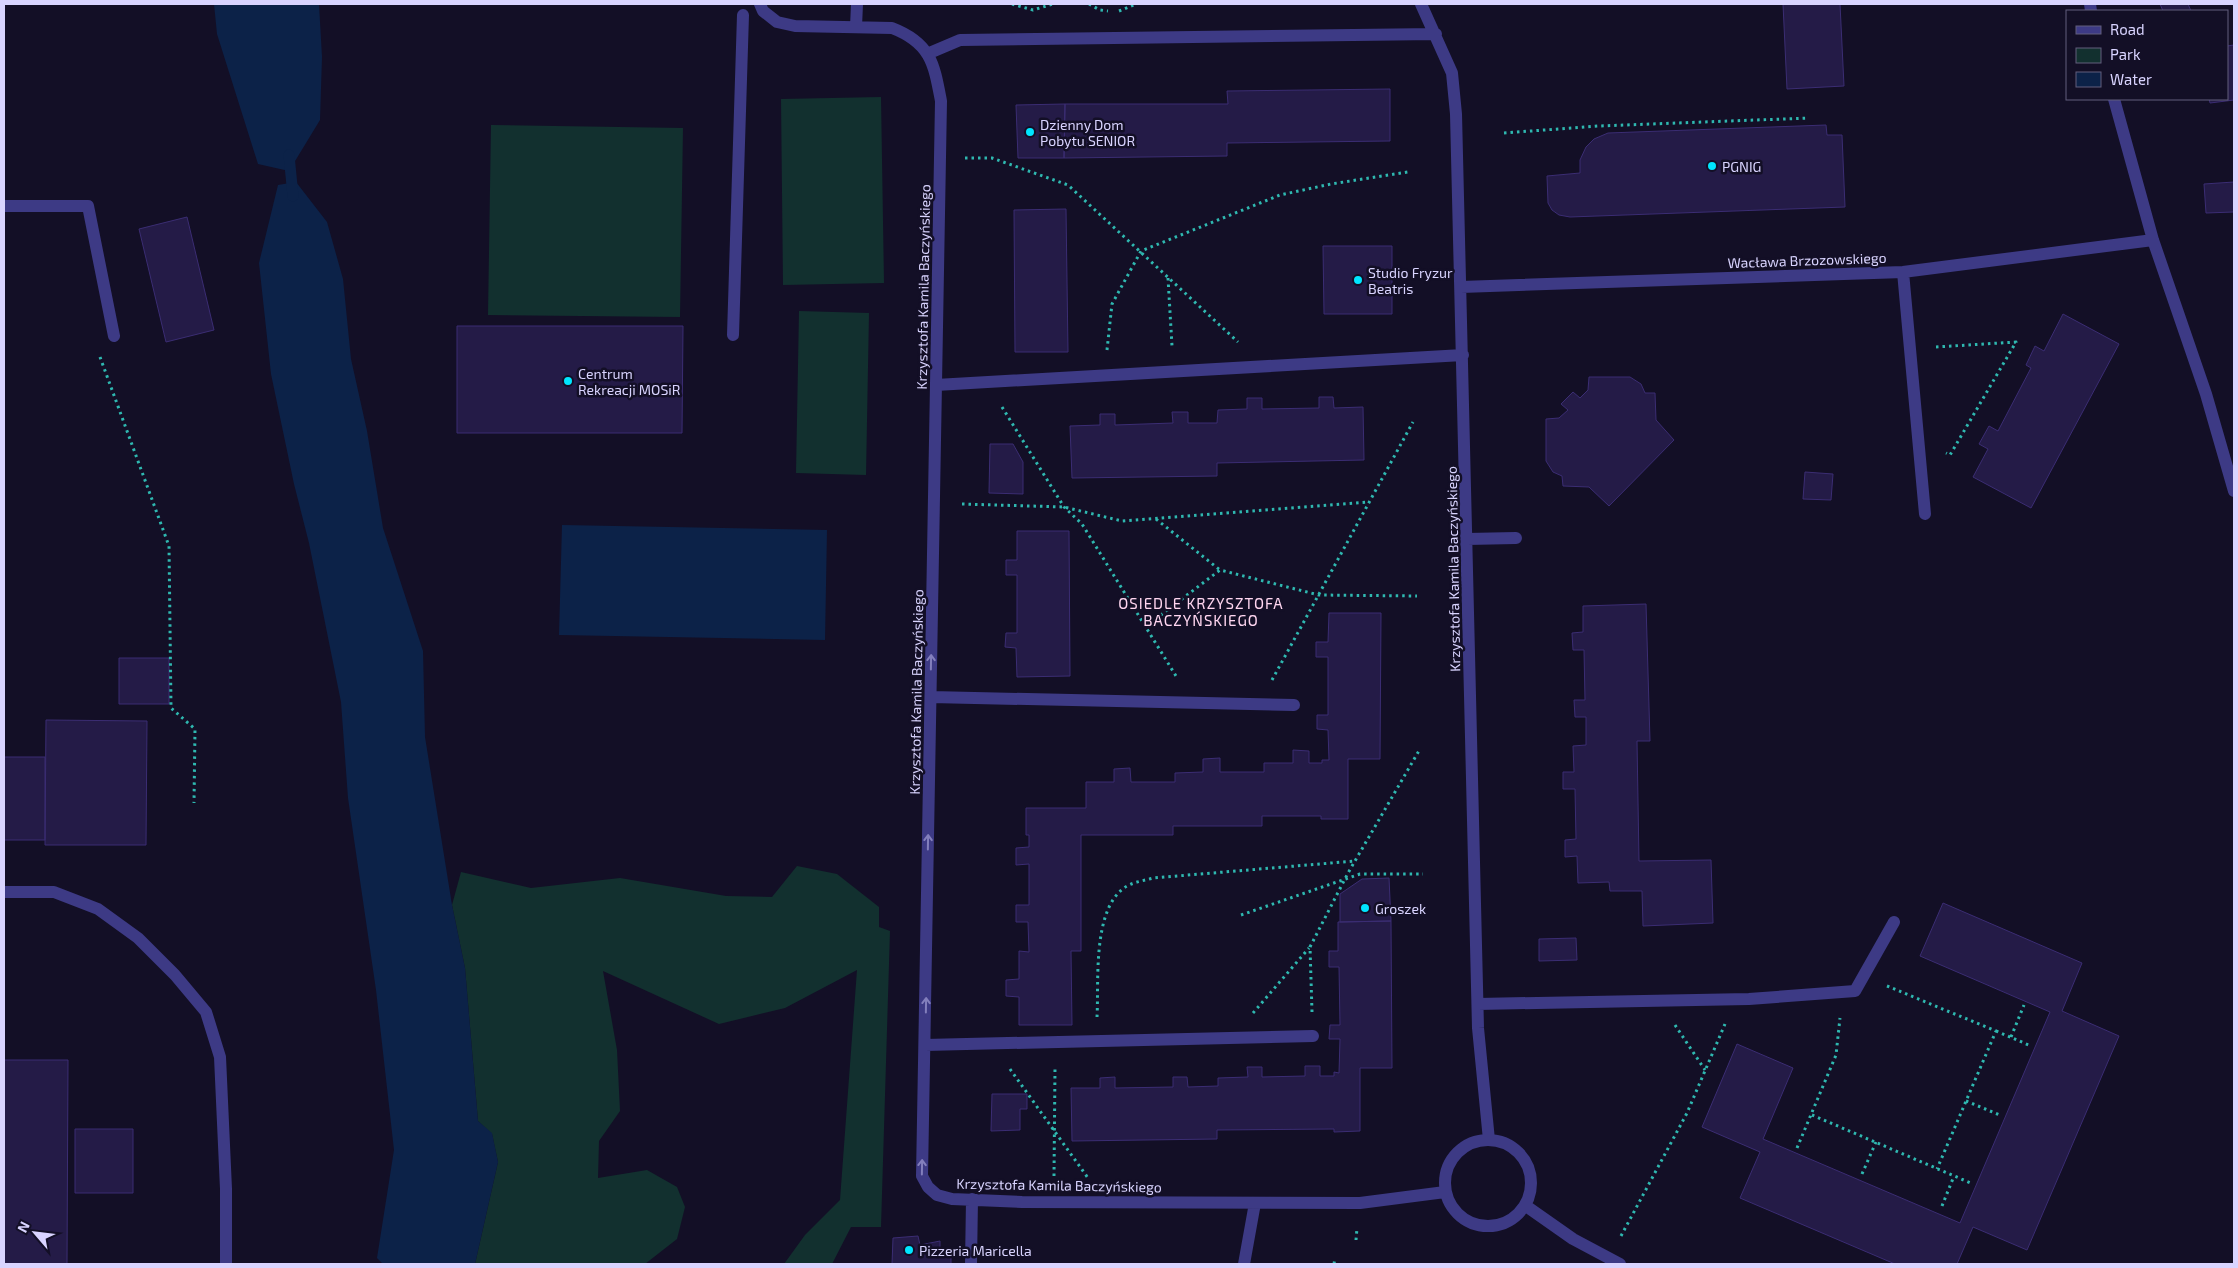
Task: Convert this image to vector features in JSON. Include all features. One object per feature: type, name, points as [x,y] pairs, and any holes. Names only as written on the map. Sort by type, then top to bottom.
[{"type":"street","name":"Krzysztofa Kamila Baczyńskiego","points":[[760,4],[763,11],[777,22],[795,26],[892,28],[906,33],[933,61],[941,101],[922,1176],[928,1187],[937,1195],[952,1199],[1022,1202],[1360,1203],[1445,1192]]},
{"type":"street","points":[[856,27],[857,4]]},
{"type":"street","name":"Krzysztofa Kamila Baczyńskiego","points":[[1421,4],[1452,73],[1456,114],[1478,1028],[1489,1140]]},
{"type":"street","points":[[733,335],[743,15]]},
{"type":"street","points":[[927,54],[960,40],[1436,34]]},
{"type":"street","points":[[2114,100],[2153,240],[2206,394],[2234,491]]},
{"type":"street","points":[[4,206],[88,206],[114,336]]},
{"type":"street","name":"Wacława Brzozowskiego","points":[[1461,287],[1903,272],[2153,240]]},
{"type":"street","points":[[1903,272],[1925,514]]},
{"type":"street","points":[[936,385],[1463,355]]},
{"type":"street","points":[[1467,539],[1516,538]]},
{"type":"street","points":[[931,697],[1294,704]]},
{"type":"street","points":[[4,892],[54,892],[98,909],[138,938],[175,975],[206,1012],[220,1057],[226,1189],[226,1264]]},
{"type":"street","points":[[1478,1004],[1749,999],[1855,991],[1894,922]]},
{"type":"street","points":[[925,1045],[1313,1036]]},
{"type":"street","points":[[1489,1140],[1511,1146],[1522,1156],[1531,1172],[1531,1190],[1526,1206],[1515,1217],[1500,1225],[1483,1226],[1470,1222],[1456,1213],[1445,1192],[1445,1176],[1451,1161],[1463,1148],[1478,1141],[1489,1140]]},
{"type":"street","points":[[971,1264],[972,1199]]},
{"type":"street","points":[[1244,1264],[1255,1203]]},
{"type":"street","points":[[1526,1206],[1574,1239],[1620,1264]]},
{"type":"path","points":[[1012,4],[1034,10],[1053,4]]},
{"type":"path","points":[[1089,4],[1100,10],[1109,11]]},
{"type":"path","points":[[1118,12],[1136,4]]},
{"type":"path","points":[[1504,133],[1598,126],[1809,118]]},
{"type":"path","points":[[962,158],[992,158],[1068,185],[1264,366]]},
{"type":"path","points":[[1104,375],[1112,304],[1141,251],[1280,195],[1331,184],[1408,172]]},
{"type":"path","points":[[1168,277],[1174,372]]},
{"type":"path","points":[[1934,338],[1935,356]]},
{"type":"path","points":[[1935,347],[2016,342],[1950,455],[1942,451]]},
{"type":"path","points":[[100,356],[169,546],[170,708],[195,730],[194,804]]},
{"type":"path","points":[[986,382],[1064,507],[1082,524],[1192,702]]},
{"type":"path","points":[[1258,704],[1413,422]]},
{"type":"path","points":[[962,504],[1064,507],[1122,521],[1369,502]]},
{"type":"path","points":[[1156,518],[1220,570],[1319,595],[1417,596]]},
{"type":"path","points":[[1145,627],[1220,570]]},
{"type":"path","points":[[1231,1038],[1310,947],[1344,881],[1420,749]]},
{"type":"path","points":[[1096,1041],[1103,926],[1113,900],[1122,890],[1132,884],[1153,878],[1355,862]]},
{"type":"path","points":[[1241,915],[1360,874],[1423,874]]},
{"type":"path","points":[[1310,947],[1313,1036]]},
{"type":"path","points":[[1864,976],[2031,1046]]},
{"type":"path","points":[[1797,1148],[1836,1055],[1841,1025],[1838,992]]},
{"type":"path","points":[[2011,1037],[2024,1005]]},
{"type":"path","points":[[1618,1240],[1660,1165],[1705,1071],[1727,1019]]},
{"type":"path","points":[[1673,1021],[1705,1071]]},
{"type":"path","points":[[1937,1168],[1996,1031]]},
{"type":"path","points":[[1054,1181],[1055,1042]]},
{"type":"path","points":[[993,1044],[1090,1181]]},
{"type":"path","points":[[1966,1101],[2002,1116]]},
{"type":"path","points":[[1812,1115],[1973,1184]]},
{"type":"path","points":[[1862,1174],[1876,1142]]},
{"type":"path","points":[[1942,1206],[1954,1176]]},
{"type":"path","points":[[1334,1264],[1335,1258]]},
{"type":"green space","points":[[881,97],[884,283],[783,285],[781,99]]},
{"type":"green space","points":[[491,125],[683,128],[680,317],[488,315]]},
{"type":"green space","points":[[799,311],[869,313],[866,475],[796,473]]},
{"type":"green space","points":[[797,866],[837,874],[879,907],[879,927],[890,931],[881,1227],[851,1227],[832,1264],[784,1264],[805,1235],[840,1200],[857,970],[785,1008],[719,1024],[603,971],[617,1050],[620,1111],[599,1141],[598,1178],[647,1170],[677,1187],[685,1207],[677,1239],[645,1264],[475,1264],[498,1162],[492,1134],[478,1121],[465,968],[452,905],[461,872],[531,888],[620,878],[726,896],[772,897]]},
{"type":"water","points":[[214,4],[319,4],[322,57],[320,120],[289,171],[258,164],[217,34]]},
{"type":"water","points":[[296,182],[327,222],[343,279],[351,359],[367,431],[383,528],[423,651],[425,737],[452,905],[465,968],[478,1121],[492,1133],[498,1162],[475,1264],[383,1264],[377,1258],[394,1150],[376,990],[348,798],[341,702],[309,543],[294,484],[271,374],[259,263],[278,185]]},
{"type":"water","points":[[562,525],[827,530],[825,640],[559,635]]},
{"type":"building","points":[[1783,4],[1840,4],[1844,86],[1787,89]]},
{"type":"building","points":[[2160,4],[2188,4],[2191,10],[2163,10]]},
{"type":"building","points":[[2234,45],[2234,100],[2210,103],[2209,100],[2228,100],[2228,46]]},
{"type":"building","points":[[1390,89],[1390,141],[1227,143],[1227,156],[1064,158],[1065,104],[1228,104],[1227,91]]},
{"type":"building","points":[[1065,104],[1064,158],[1018,158],[1016,105]]},
{"type":"building","name":"PGNIG","points":[[1826,125],[1827,135],[1842,135],[1845,207],[1570,217],[1559,215],[1552,210],[1548,203],[1547,176],[1580,173],[1580,160],[1586,147],[1594,139],[1608,133]]},
{"type":"building","points":[[2234,182],[2234,212],[2206,213],[2204,184]]},
{"type":"building","points":[[1066,209],[1068,352],[1015,352],[1014,210]]},
{"type":"building","points":[[187,217],[214,330],[166,342],[139,229]]},
{"type":"building","name":"Studio Fryzur Beatris","points":[[1323,246],[1392,246],[1392,314],[1324,314]]},
{"type":"building","points":[[2063,314],[2119,344],[2031,508],[1973,477],[1988,449],[1979,444],[1989,426],[1998,431],[2031,368],[2026,365],[2035,346],[2044,351]]},
{"type":"building","points":[[457,326],[683,326],[682,433],[457,433]]},
{"type":"building","points":[[1589,377],[1630,377],[1641,384],[1645,393],[1655,393],[1656,420],[1674,440],[1609,506],[1589,487],[1563,486],[1562,476],[1553,472],[1546,461],[1546,419],[1559,418],[1568,410],[1561,404],[1573,392],[1580,398],[1588,390]]},
{"type":"building","points":[[1319,397],[1333,397],[1334,408],[1363,407],[1364,460],[1217,463],[1217,476],[1072,478],[1070,426],[1100,425],[1100,414],[1115,414],[1115,425],[1173,423],[1172,412],[1188,412],[1188,423],[1217,423],[1218,410],[1247,409],[1247,398],[1262,398],[1262,409],[1319,408]]},
{"type":"building","points":[[990,444],[1013,444],[1023,462],[1023,494],[989,493]]},
{"type":"building","points":[[1805,472],[1833,474],[1831,500],[1803,499]]},
{"type":"building","points":[[1017,531],[1069,531],[1070,676],[1017,677],[1016,648],[1005,647],[1006,633],[1017,633],[1017,575],[1006,575],[1006,560],[1017,560]]},
{"type":"building","points":[[1646,604],[1650,741],[1637,741],[1639,861],[1711,860],[1713,923],[1643,926],[1642,891],[1610,891],[1609,882],[1578,883],[1577,856],[1565,857],[1565,840],[1576,839],[1575,789],[1563,789],[1563,772],[1574,772],[1573,746],[1586,745],[1586,717],[1575,717],[1574,700],[1585,700],[1584,650],[1573,650],[1572,633],[1583,632],[1583,606]]},
{"type":"building","points":[[1329,613],[1381,613],[1380,759],[1348,759],[1348,819],[1321,819],[1321,816],[1262,816],[1262,826],[1173,826],[1173,835],[1081,835],[1081,951],[1071,951],[1072,1025],[1019,1025],[1019,997],[1006,996],[1006,980],[1019,979],[1019,951],[1029,952],[1028,922],[1016,922],[1016,905],[1029,905],[1029,864],[1016,865],[1016,848],[1029,847],[1029,835],[1026,835],[1026,808],[1086,808],[1086,782],[1114,782],[1114,769],[1130,768],[1131,782],[1175,782],[1175,773],[1203,772],[1203,759],[1220,758],[1220,772],[1264,772],[1264,763],[1293,763],[1293,750],[1309,751],[1309,763],[1322,763],[1322,760],[1329,760],[1328,730],[1317,729],[1317,715],[1328,715],[1328,657],[1316,657],[1316,642],[1328,642]]},
{"type":"building","points":[[119,658],[169,658],[169,704],[119,704]]},
{"type":"building","points":[[46,720],[147,721],[146,845],[45,845]]},
{"type":"building","points":[[4,757],[45,757],[45,840],[4,840]]},
{"type":"building","name":"Groszek","points":[[1389,878],[1391,921],[1340,922],[1340,894],[1362,879]]},
{"type":"building","points":[[1943,903],[2082,963],[2062,1011],[2119,1036],[2027,1250],[1973,1227],[1957,1264],[1895,1264],[1740,1198],[1760,1152],[1702,1127],[1737,1044],[1793,1068],[1763,1139],[1960,1223],[2050,1012],[1920,956]]},
{"type":"building","points":[[1391,921],[1392,1068],[1360,1068],[1360,1131],[1334,1132],[1334,1129],[1217,1130],[1217,1139],[1072,1141],[1071,1088],[1100,1088],[1100,1078],[1115,1077],[1115,1088],[1173,1087],[1173,1077],[1187,1077],[1188,1087],[1218,1086],[1218,1078],[1248,1077],[1247,1067],[1262,1067],[1262,1077],[1305,1076],[1305,1066],[1320,1066],[1320,1076],[1334,1076],[1334,1072],[1339,1073],[1340,1039],[1329,1039],[1330,1025],[1340,1025],[1339,967],[1329,967],[1329,951],[1338,951],[1338,922]]},
{"type":"building","points":[[1576,938],[1577,960],[1539,961],[1539,939]]},
{"type":"building","points":[[4,1060],[68,1060],[67,1264],[4,1264]]},
{"type":"building","points":[[992,1094],[1027,1094],[1027,1109],[1020,1109],[1020,1130],[991,1131]]},
{"type":"building","points":[[75,1129],[133,1129],[133,1193],[75,1193]]},
{"type":"building","points":[[918,1236],[920,1245],[940,1241],[940,1252],[951,1253],[951,1264],[892,1264],[893,1238]]},
{"type":"waterway","points":[[289,155],[293,196]]},
{"type":"place","name":"Dzienny Dom Pobytu SENIOR","points":[[1030,132]]},
{"type":"place","name":"PGNIG","points":[[1712,166]]},
{"type":"place","name":"Studio Fryzur Beatris","points":[[1358,280]]},
{"type":"place","name":"Centrum Rekreacji MOSiR","points":[[568,381]]},
{"type":"place","name":"Groszek","points":[[1365,908]]},
{"type":"place","name":"Pizzeria Maricella","points":[[909,1250]]},
{"type":"district","name":"OSIEDLE KRZYSZTOFA BACZYŃSKIEGO","points":[[1201,612]]}]
